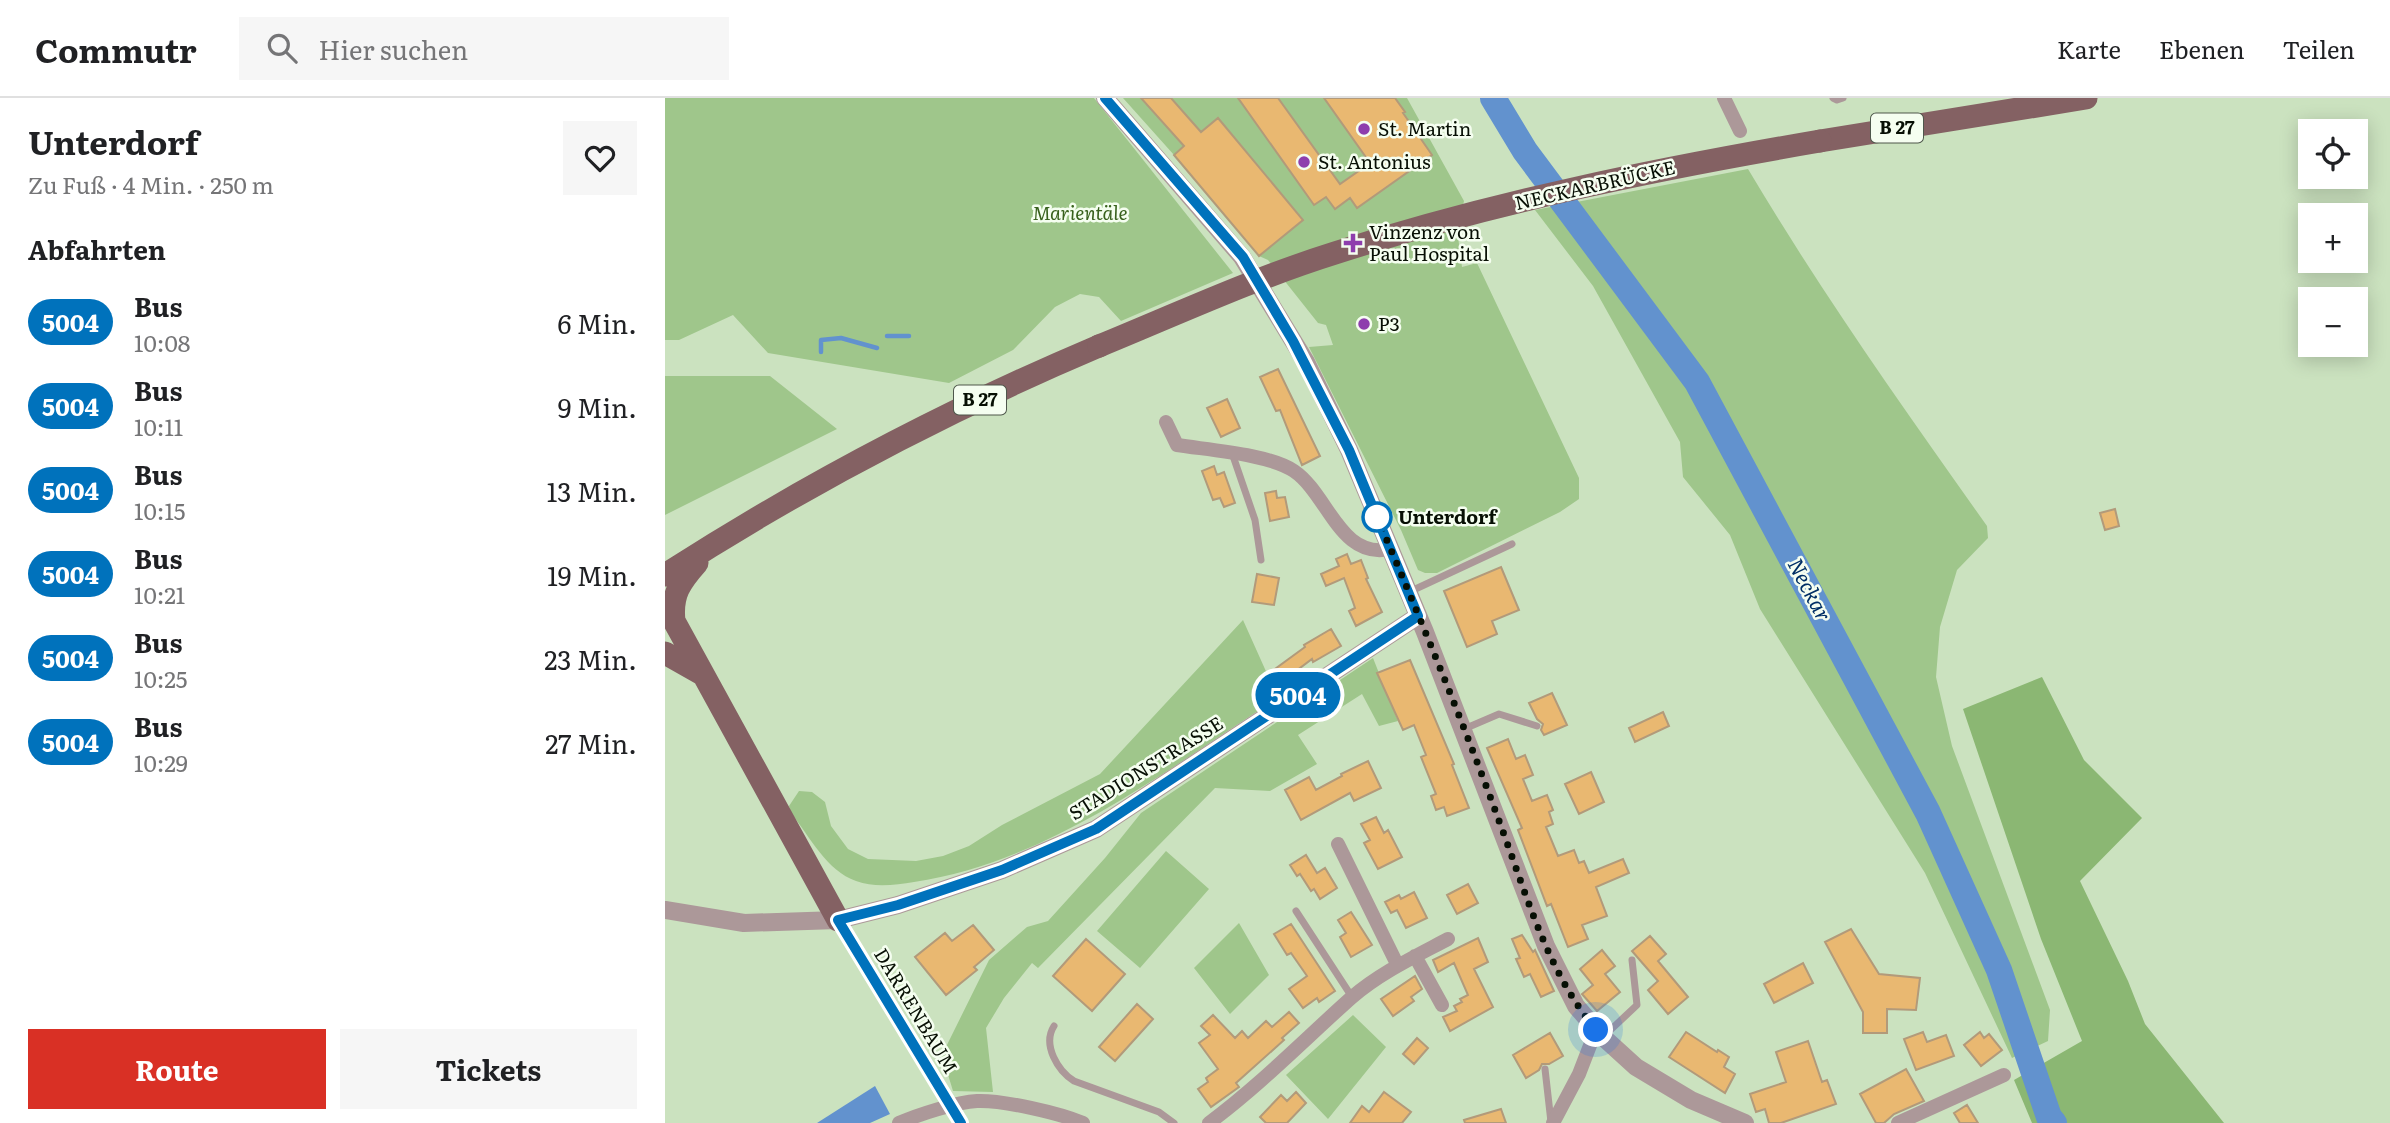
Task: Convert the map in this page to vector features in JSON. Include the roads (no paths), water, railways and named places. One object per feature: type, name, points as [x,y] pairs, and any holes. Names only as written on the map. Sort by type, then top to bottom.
[{"type":"main road","name":"NECKARBRÜCKE","points":[[716,542],[804,489],[1000,390],[1229,292],[1334,253],[1486,209],[1697,162],[2086,98]]},
{"type":"main road","name":"B 27","points":[[665,575],[716,542]]},
{"type":"main road","points":[[716,542],[679,583],[672,608],[674,621],[838,920]]},
{"type":"main road","points":[[665,653],[702,674]]},
{"type":"street","points":[[1104,98],[1243,257],[1306,362],[1349,450],[1409,593],[1546,946],[1576,1006],[1599,1034],[1636,1067],[1691,1100],[1745,1123]]},
{"type":"street","points":[[1724,98],[1740,131]]},
{"type":"street","points":[[1166,422],[1177,445],[1265,459],[1294,471],[1338,527],[1357,543],[1366,549],[1390,549]]},
{"type":"street","name":"STADIONSTRASSE","points":[[665,910],[744,923],[838,920],[898,905],[1002,870],[1096,829],[1418,616]]},
{"type":"street","points":[[1338,844],[1397,964]]},
{"type":"street","name":"DARRENBAUM","points":[[838,920],[961,1123]]},
{"type":"street","points":[[1209,1123],[1244,1097],[1352,998],[1397,964],[1448,939]]},
{"type":"street","points":[[1415,956],[1442,1005]]},
{"type":"street","points":[[1552,1123],[1599,1034]]},
{"type":"street","points":[[1898,1123],[2004,1075]]},
{"type":"street","points":[[899,1123],[976,1101],[1034,1110],[1083,1123]]},
{"type":"lane","points":[[1833,98],[1843,98]]},
{"type":"lane","points":[[1232,453],[1255,520],[1261,560]]},
{"type":"lane","points":[[1409,593],[1512,544]]},
{"type":"lane","points":[[1463,729],[1499,714],[1537,726]]},
{"type":"lane","points":[[1296,911],[1352,998]]},
{"type":"lane","points":[[1599,1034],[1637,1005],[1632,960]]},
{"type":"lane","points":[[1054,1026],[1051,1031],[1051,1048],[1058,1067],[1065,1076],[1159,1112],[1174,1123]]},
{"type":"lane","points":[[1545,1069],[1552,1123]]},
{"type":"water","points":[[875,1086],[890,1114],[870,1123],[817,1123]]},
{"type":"waterway","name":"Neckar","points":[[1493,98],[1525,151],[1697,382],[1928,813],[1999,970],[2049,1117],[2054,1123]]},
{"type":"waterway","points":[[887,336],[909,336]]},
{"type":"waterway","points":[[821,352],[821,340],[841,338],[877,348]]},
{"type":"waterway","points":[[2040,1123],[2049,1117]]},
{"type":"place","name":"St. Martin","points":[[1364,129]]},
{"type":"place","name":"St. Antonius","points":[[1304,162]]},
{"type":"place","name":"Vinzenz von Paul Hospital","points":[[1353,243]]},
{"type":"place","name":"P3","points":[[1364,324]]},
{"type":"place","name":"Unterdorf","points":[[1377,517]]},
{"type":"park label","name":"Marientäle","points":[[1080,213]]}]
